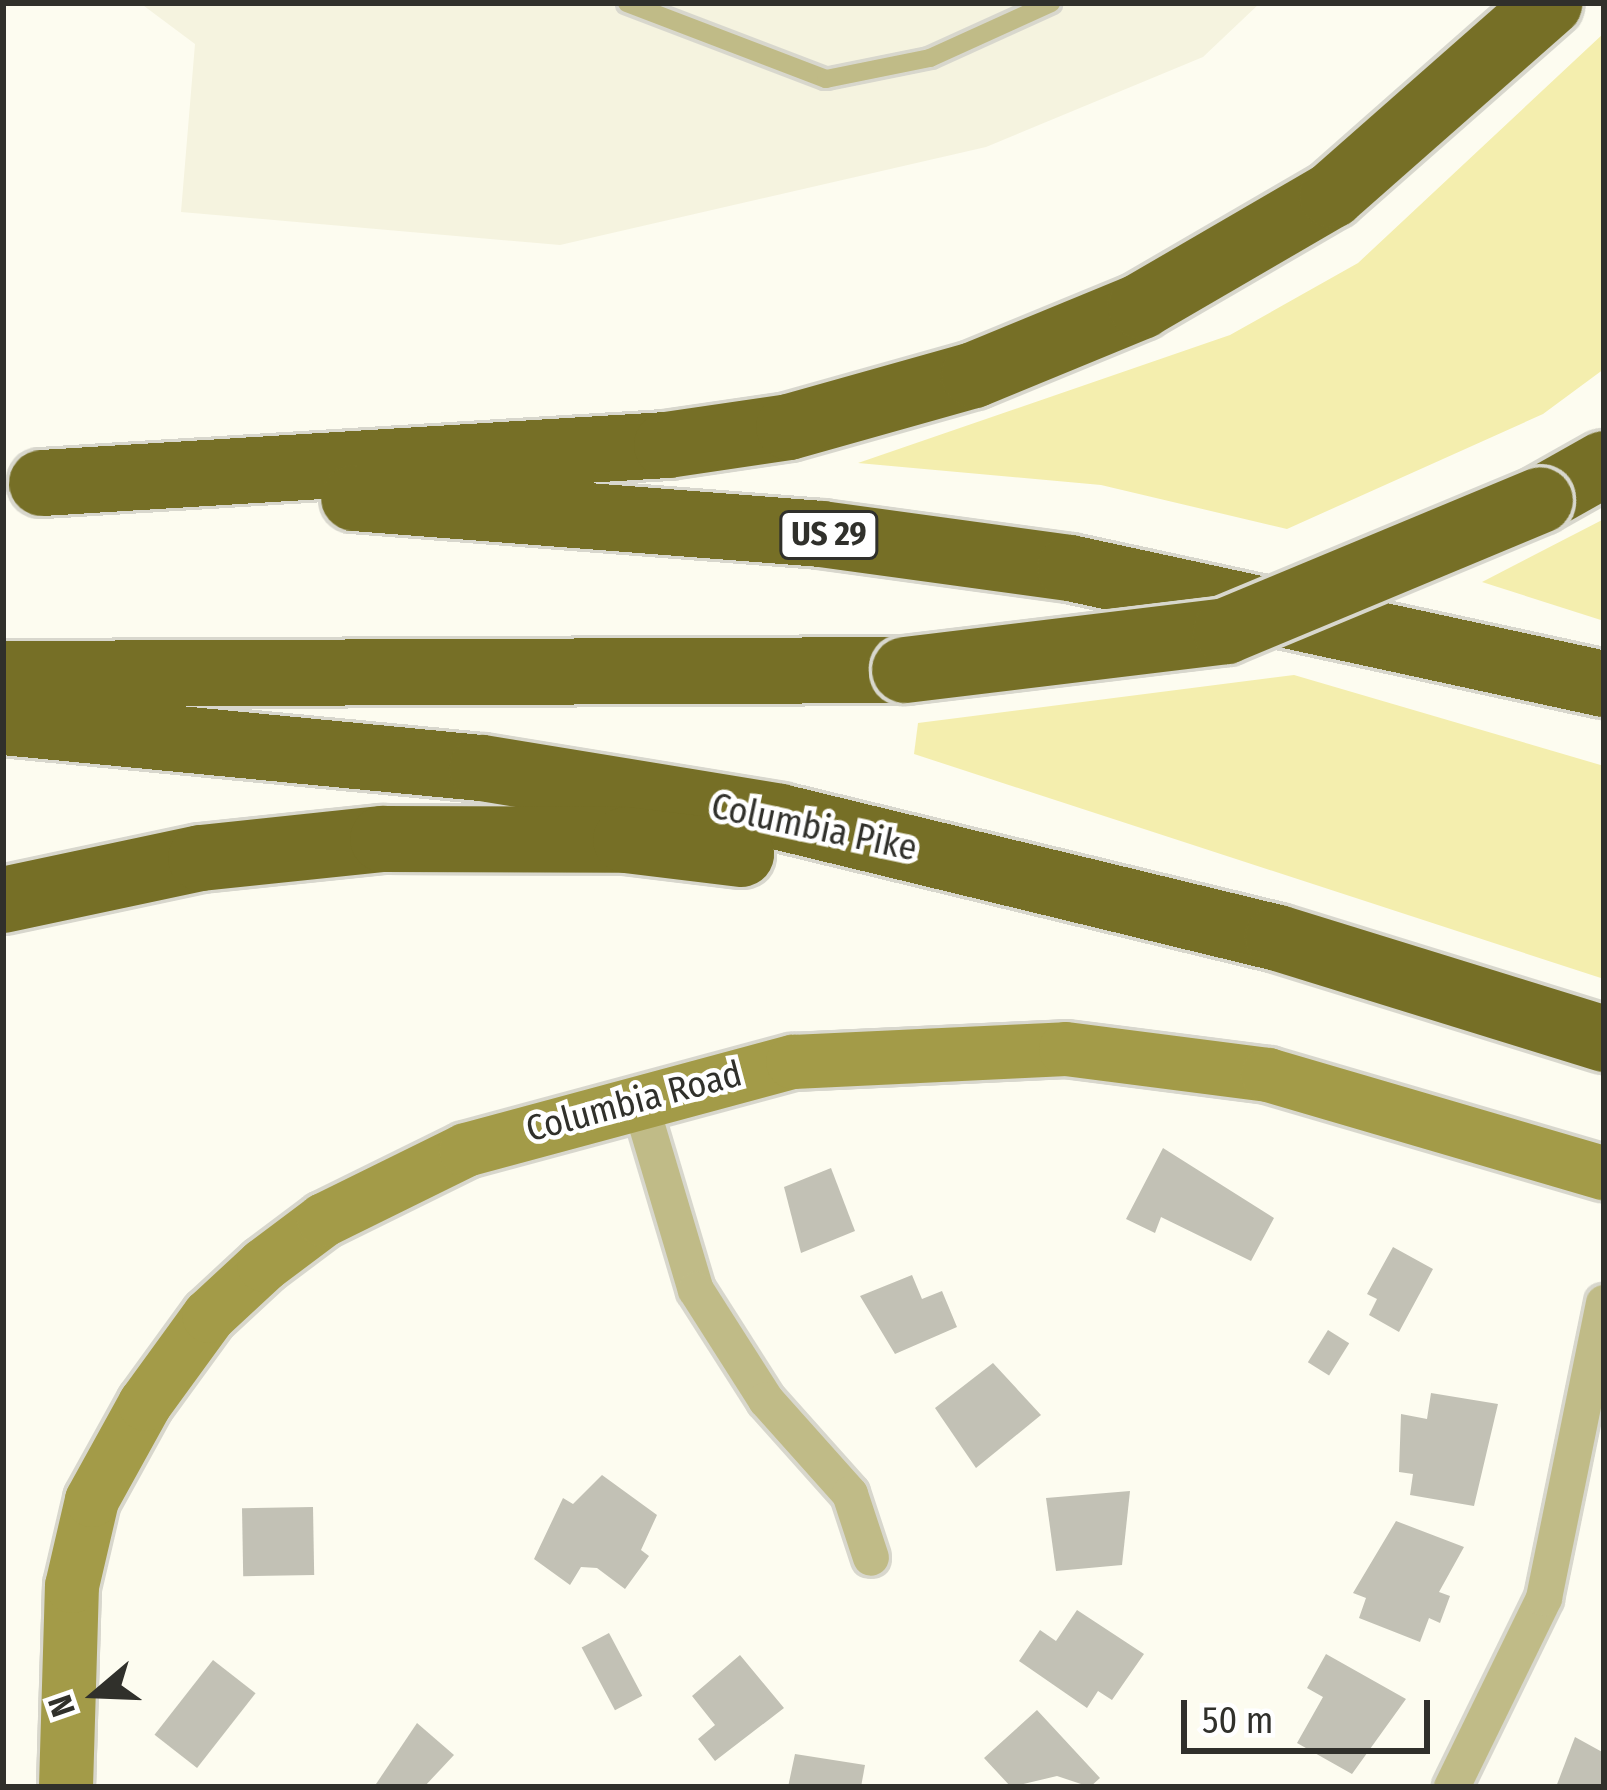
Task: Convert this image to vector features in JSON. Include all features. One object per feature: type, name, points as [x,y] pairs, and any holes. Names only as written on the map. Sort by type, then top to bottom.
[{"type":"highway","points":[[22,484],[667,445],[789,427],[955,381],[1141,306],[1332,194],[1550,3]]},
{"type":"highway","points":[[3,674],[905,670],[1226,631],[1540,500],[1604,464]]},
{"type":"highway","name":"US 29","points":[[22,484],[514,506],[821,534],[1114,576],[1604,684]]},
{"type":"highway","name":"Columbia Pike","points":[[3,722],[482,768],[780,817],[1278,938],[1604,1040]]},
{"type":"highway","points":[[3,900],[286,847],[582,838],[972,886],[1278,938]]},
{"type":"street","name":"Columbia Road","points":[[66,1787],[64,1640],[92,1500],[209,1316],[324,1220],[394,1181],[638,1096],[816,1059],[1066,1049],[1268,1075],[1604,1173]]},
{"type":"street","points":[[638,1096],[696,1290],[766,1400],[850,1494],[871,1558]]},
{"type":"street","points":[[1452,1787],[1544,1598],[1604,1303]]},
{"type":"lane","points":[[627,3],[826,79],[930,58],[1051,3]]},
{"type":"shaded area","points":[[140,3],[1260,3],[1203,57],[986,147],[560,245],[181,212],[195,44]]},
{"type":"shaded area","points":[[1604,33],[1604,369],[1543,414],[1287,529],[1101,485],[858,463],[1230,335],[1358,263]]},
{"type":"shaded area","points":[[1604,519],[1604,621],[1482,582]]},
{"type":"shaded area","points":[[1294,675],[1604,766],[1604,979],[914,754],[918,723]]},
{"type":"building","points":[[1163,1148],[1274,1218],[1251,1261],[1161,1217],[1155,1233],[1126,1219]]},
{"type":"building","points":[[831,1168],[855,1231],[801,1253],[784,1187]]},
{"type":"building","points":[[1393,1247],[1433,1269],[1399,1332],[1369,1315],[1377,1299],[1367,1294]]},
{"type":"building","points":[[912,1275],[922,1299],[942,1291],[957,1327],[895,1354],[860,1296]]},
{"type":"building","points":[[1328,1330],[1349,1343],[1329,1375],[1308,1362]]},
{"type":"building","points":[[993,1363],[1041,1415],[976,1468],[935,1408]]},
{"type":"building","points":[[1431,1393],[1498,1404],[1474,1506],[1410,1495],[1413,1474],[1399,1472],[1401,1414],[1427,1419]]},
{"type":"building","points":[[602,1475],[657,1515],[641,1550],[649,1556],[625,1589],[597,1568],[581,1567],[570,1585],[534,1559],[563,1498],[573,1504]]},
{"type":"building","points":[[1130,1491],[1122,1565],[1056,1571],[1046,1498]]},
{"type":"building","points":[[313,1507],[314,1575],[243,1576],[242,1508]]},
{"type":"building","points":[[1396,1521],[1464,1547],[1439,1592],[1450,1596],[1440,1623],[1429,1618],[1420,1642],[1359,1618],[1366,1598],[1353,1593]]},
{"type":"building","points":[[1077,1610],[1144,1654],[1112,1700],[1098,1691],[1087,1708],[1019,1661],[1040,1630],[1056,1641]]},
{"type":"building","points":[[609,1633],[642,1696],[615,1710],[582,1648]]},
{"type":"building","points":[[1326,1654],[1406,1699],[1352,1774],[1297,1743],[1323,1697],[1307,1688]]},
{"type":"building","points":[[740,1655],[784,1708],[715,1761],[698,1739],[715,1725],[692,1696]]},
{"type":"building","points":[[213,1660],[256,1693],[197,1768],[155,1735]]},
{"type":"building","points":[[1037,1710],[1100,1778],[1090,1787],[1057,1776],[1011,1787],[984,1758]]},
{"type":"building","points":[[417,1723],[454,1755],[424,1787],[374,1787]]},
{"type":"building","points":[[1575,1737],[1604,1753],[1604,1787],[1556,1787]]},
{"type":"building","points":[[795,1754],[865,1765],[861,1787],[788,1787]]}]
